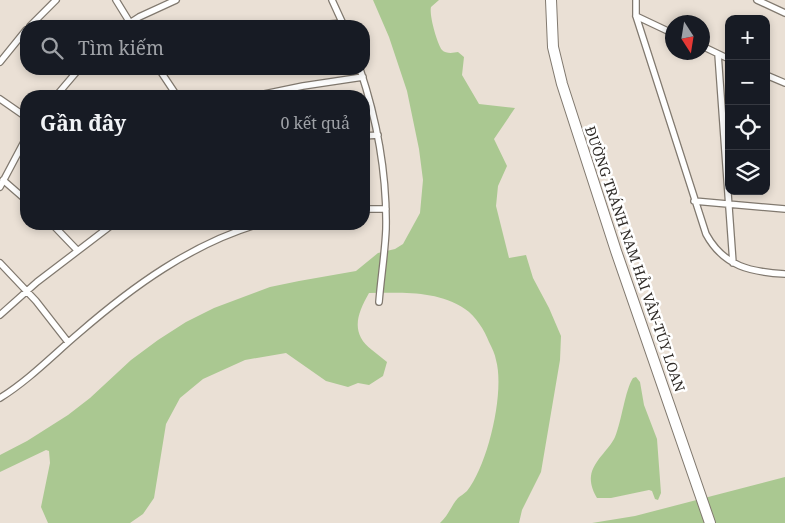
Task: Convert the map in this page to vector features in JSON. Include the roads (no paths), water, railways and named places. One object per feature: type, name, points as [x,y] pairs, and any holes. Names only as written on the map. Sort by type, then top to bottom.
[{"type":"highway","name":"ĐƯỜNG TRÁNH NAM HẢI VÂN-TÚY LOAN","points":[[551,0],[553,47],[562,84],[616,251],[710,523]]},
{"type":"street","points":[[36,20],[56,0]]},
{"type":"street","points":[[116,0],[126,20]]},
{"type":"street","points":[[136,20],[150,11],[176,0]]},
{"type":"street","points":[[332,0],[341,20]]},
{"type":"street","points":[[636,0],[636,16],[704,230],[720,253],[733,263],[754,271],[785,274]]},
{"type":"street","points":[[757,0],[785,13]]},
{"type":"street","points":[[636,16],[665,30]]},
{"type":"street","points":[[0,62],[20,37]]},
{"type":"street","points":[[710,50],[725,57]]},
{"type":"street","points":[[718,54],[733,263]]},
{"type":"street","points":[[61,90],[74,75]]},
{"type":"street","points":[[165,75],[174,90]]},
{"type":"street","points":[[283,90],[363,77],[366,90]]},
{"type":"street","points":[[770,77],[785,83]]},
{"type":"street","points":[[0,99],[20,113]]},
{"type":"street","points":[[370,104],[378,135],[386,208],[385,243],[379,302]]},
{"type":"street","points":[[370,136],[378,135]]},
{"type":"street","points":[[0,187],[20,149]]},
{"type":"street","points":[[3,180],[20,195]]},
{"type":"street","points":[[694,201],[785,209]]},
{"type":"street","points":[[370,208],[386,208]]},
{"type":"street","points":[[58,230],[77,250]]},
{"type":"street","points":[[0,316],[27,291],[105,230]]},
{"type":"street","points":[[0,398],[27,379],[112,305],[170,265],[208,243],[243,230]]},
{"type":"street","points":[[0,263],[27,291],[68,342]]}]
